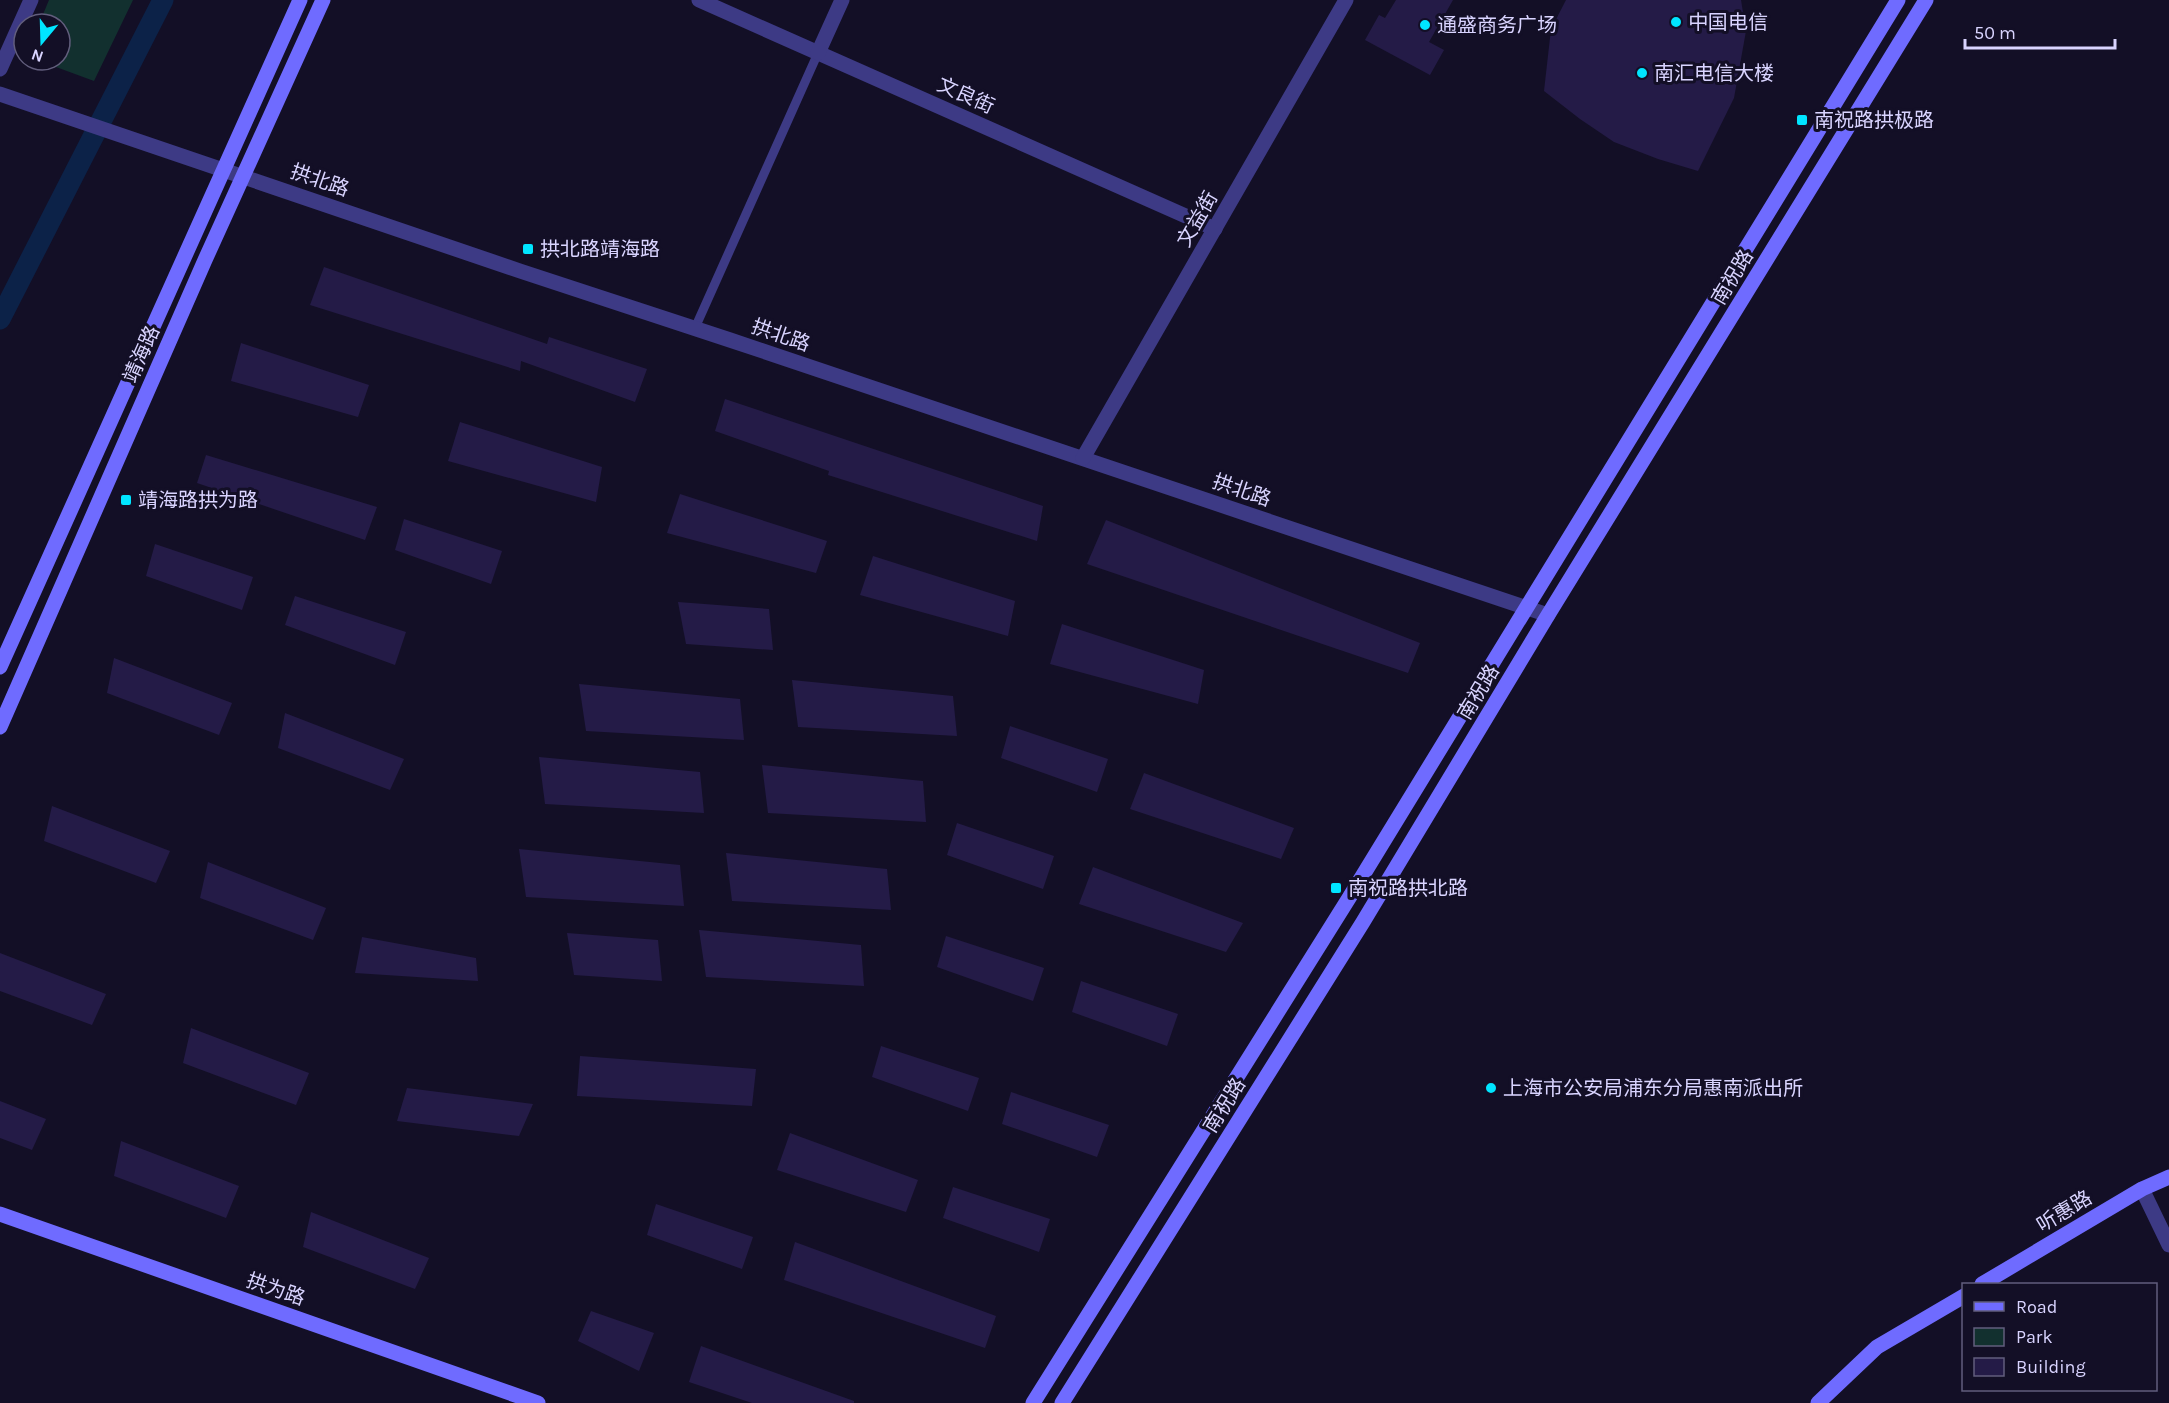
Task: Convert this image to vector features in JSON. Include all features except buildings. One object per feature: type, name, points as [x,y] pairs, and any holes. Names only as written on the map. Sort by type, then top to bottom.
[{"type":"main road","name":"靖海路","points":[[0,667],[300,0]]},
{"type":"main road","name":"靖海路","points":[[0,727],[323,0]]},
{"type":"main road","name":"南祝路","points":[[1034,1403],[1349,898],[1898,0]]},
{"type":"main road","name":"南祝路","points":[[1062,1403],[1363,922],[1548,615],[1926,0]]},
{"type":"main road","name":"听惠路","points":[[1984,1283],[2142,1190],[2169,1177]]},
{"type":"main road","name":"拱为路","points":[[0,1214],[538,1403]]},
{"type":"main road","points":[[1818,1403],[1877,1347],[1962,1297]]},
{"type":"street","points":[[0,69],[32,0]]},
{"type":"street","name":"文良街","points":[[699,0],[1215,229]]},
{"type":"street","points":[[818,53],[842,0]]},
{"type":"street","name":"文益街","points":[[1083,458],[1346,0]]},
{"type":"street","name":"拱北路","points":[[0,94],[520,271],[1548,615]]},
{"type":"street","points":[[2142,1190],[2169,1245]]},
{"type":"lane","points":[[695,328],[818,53]]},
{"type":"green space","points":[[49,0],[133,0],[94,81],[70,72],[72,72],[72,12],[44,12]]},
{"type":"waterway","points":[[0,319],[163,0]]},
{"type":"place","name":"中国电信","points":[[1676,22]]},
{"type":"place","name":"通盛商务广场","points":[[1425,25]]},
{"type":"place","name":"南汇电信大楼","points":[[1642,73]]},
{"type":"place","name":"南祝路拱极路","points":[[1802,120]]},
{"type":"place","name":"拱北路靖海路","points":[[528,249]]},
{"type":"place","name":"靖海路拱为路","points":[[126,500]]},
{"type":"place","name":"南祝路拱北路","points":[[1336,888]]},
{"type":"place","name":"上海市公安局浦东分局惠南派出所","points":[[1491,1088]]}]
